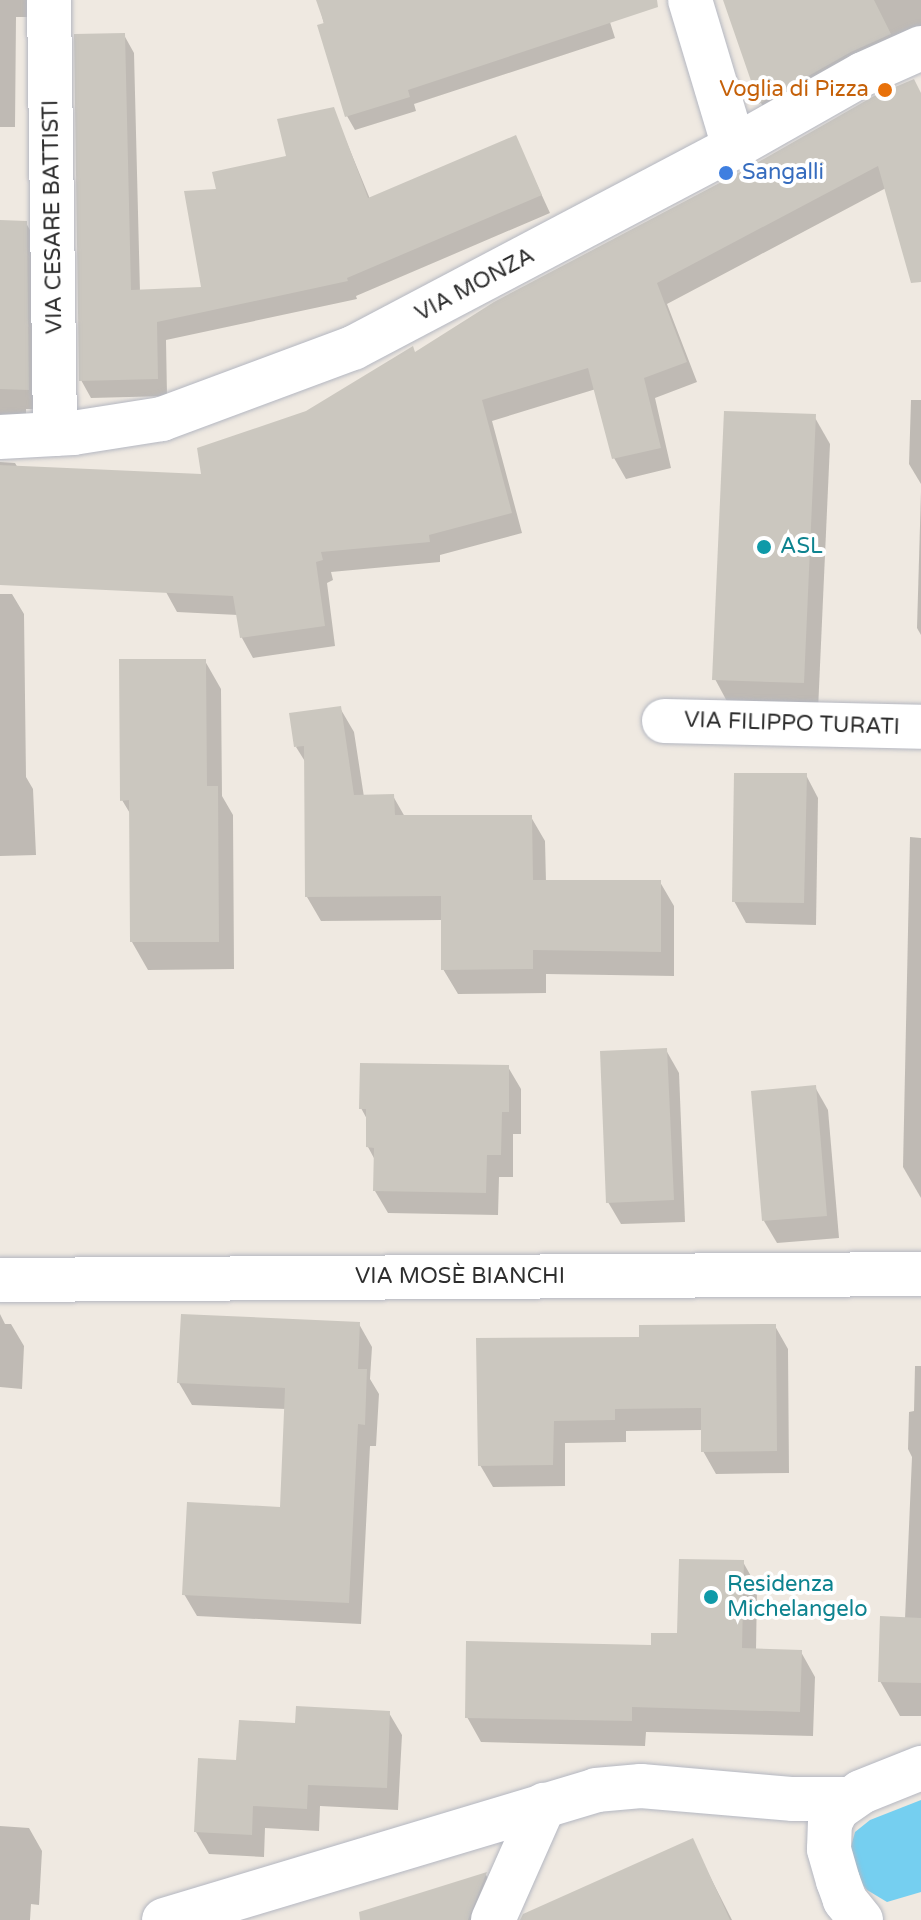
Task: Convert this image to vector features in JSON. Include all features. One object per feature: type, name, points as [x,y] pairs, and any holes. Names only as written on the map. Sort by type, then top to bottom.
[{"type":"street","name":"VIA CESARE BATTISTI","points":[[49,0],[55,434]]},
{"type":"street","points":[[690,0],[734,147]]},
{"type":"street","name":"VIA MONZA","points":[[0,437],[55,434],[162,419],[353,348],[734,147],[863,74],[921,48]]},
{"type":"street","name":"VIA FILIPPO TURATI","points":[[664,721],[921,727]]},
{"type":"street","name":"VIA MOSÈ BIANCHI","points":[[0,1280],[921,1274]]},
{"type":"street","points":[[859,1920],[841,1890],[828,1841],[833,1815],[850,1799],[921,1768]]},
{"type":"street","points":[[164,1920],[544,1805],[614,1787],[711,1790],[763,1797],[850,1799]]},
{"type":"street","points":[[763,1797],[808,1824],[828,1841]]},
{"type":"street","points":[[493,1920],[544,1805]]},
{"type":"water","points":[[921,1800],[921,1892],[887,1902],[867,1890],[858,1879],[850,1850],[855,1832],[870,1820]]},
{"type":"building","points":[[316,0],[657,0],[658,7],[408,90],[410,97],[345,117],[317,25],[324,23]]},
{"type":"building","points":[[723,0],[874,0],[891,34],[851,52],[759,104]]},
{"type":"building","points":[[125,33],[131,290],[201,287],[184,191],[216,189],[212,172],[286,156],[277,119],[334,107],[368,198],[516,135],[542,195],[347,278],[348,281],[157,322],[158,379],[79,381],[74,34]]},
{"type":"building","points":[[914,79],[921,93],[921,282],[911,283],[878,166],[657,283],[687,362],[644,378],[661,448],[612,459],[588,368],[482,400],[512,513],[429,535],[430,542],[321,552],[323,560],[316,562],[325,626],[240,638],[233,596],[0,585],[0,465],[201,474],[197,448],[306,411],[413,346],[415,352],[494,302],[746,169],[874,96]]},
{"type":"building","points":[[0,220],[27,221],[29,390],[0,389]]},
{"type":"building","name":"ASL","points":[[724,411],[816,414],[804,683],[712,680]]},
{"type":"building","points":[[119,659],[206,659],[207,786],[218,786],[219,942],[130,942],[129,800],[120,801]]},
{"type":"building","points":[[341,706],[354,795],[394,794],[395,815],[532,815],[533,880],[661,880],[661,952],[533,950],[533,969],[441,970],[441,896],[305,897],[304,746],[294,747],[289,713]]},
{"type":"building","points":[[734,773],[807,773],[804,903],[732,902]]},
{"type":"building","points":[[667,1048],[674,1200],[606,1203],[600,1051]]},
{"type":"building","points":[[360,1063],[509,1065],[509,1112],[502,1112],[501,1155],[487,1155],[486,1193],[373,1191],[374,1148],[366,1147],[366,1109],[359,1109]]},
{"type":"building","points":[[816,1085],[827,1216],[762,1221],[751,1091]]},
{"type":"building","points":[[181,1314],[360,1322],[358,1369],[367,1369],[365,1425],[358,1424],[349,1603],[182,1595],[187,1502],[280,1507],[285,1388],[177,1383]]},
{"type":"building","points":[[776,1324],[777,1451],[701,1452],[701,1408],[615,1409],[615,1420],[554,1421],[553,1465],[478,1466],[476,1338],[639,1337],[639,1325]]},
{"type":"building","points":[[679,1559],[744,1560],[742,1648],[802,1650],[800,1712],[632,1707],[632,1721],[465,1718],[466,1641],[651,1645],[651,1633],[677,1633]]},
{"type":"building","points":[[880,1616],[921,1618],[921,1683],[878,1682]]},
{"type":"building","points":[[296,1706],[390,1711],[387,1788],[308,1785],[307,1809],[253,1806],[252,1835],[194,1832],[198,1758],[236,1760],[239,1720],[295,1723]]},
{"type":"building","points":[[693,1838],[730,1920],[520,1920],[523,1914]]},
{"type":"building","points":[[487,1872],[468,1920],[360,1920],[359,1912]]},
{"type":"place","name":"Voglia di Pizza","points":[[885,90]]},
{"type":"place","name":"Sangalli","points":[[726,173]]},
{"type":"place","name":"ASL","points":[[764,547]]},
{"type":"place","name":"Residenza Michelangelo","points":[[711,1597]]}]
